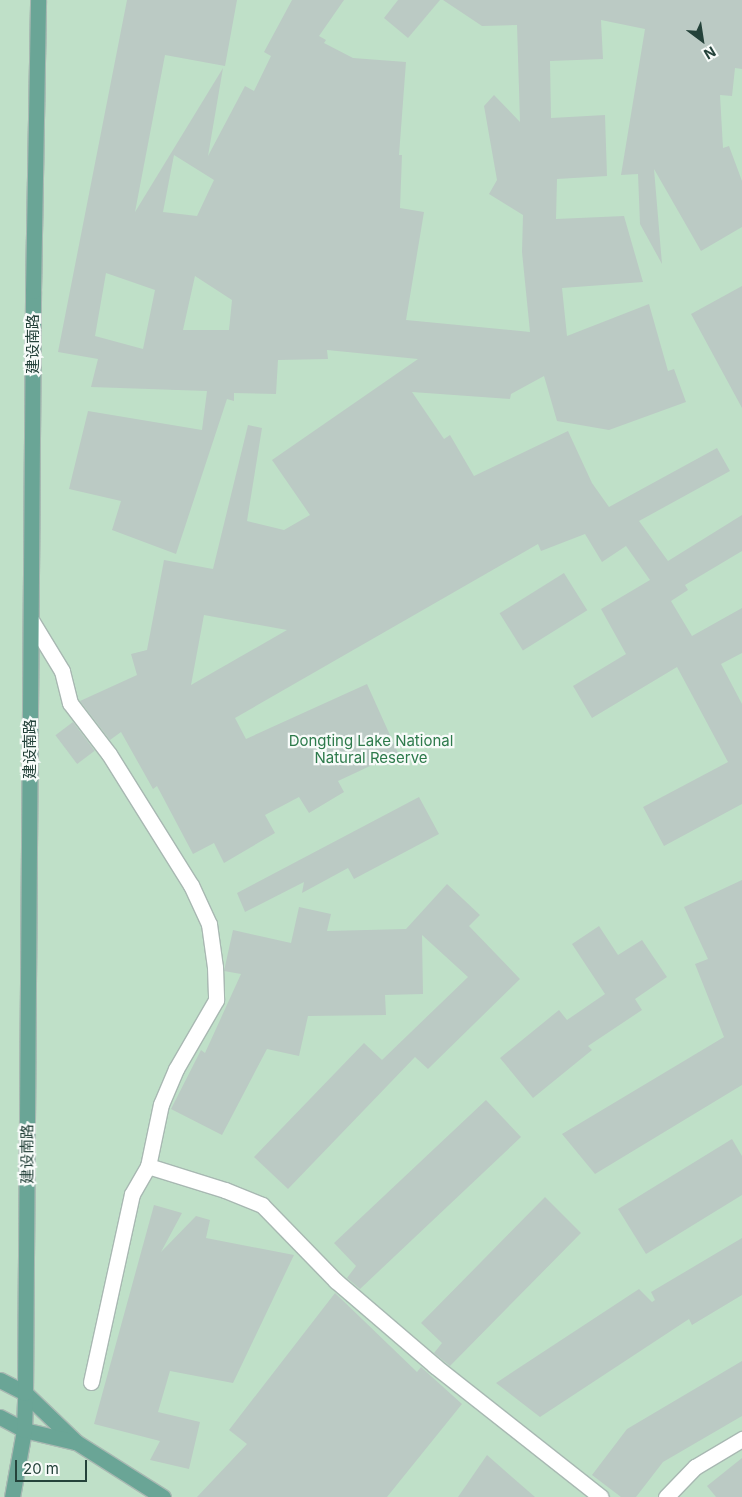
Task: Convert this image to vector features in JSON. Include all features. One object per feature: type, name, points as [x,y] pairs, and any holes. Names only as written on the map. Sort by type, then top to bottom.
[{"type":"main road","name":"建设南路","points":[[12,1497],[24,1430],[25,1393],[38,0]]},
{"type":"main road","points":[[0,1380],[25,1393],[76,1442],[163,1497]]},
{"type":"main road","points":[[0,1417],[24,1430],[76,1442]]},
{"type":"street","points":[[31,620],[62,671],[70,703],[109,754],[191,885],[209,924],[215,967],[216,1000],[176,1069],[161,1104],[148,1166],[132,1194],[91,1382]]},
{"type":"street","points":[[148,1166],[226,1190],[262,1205],[336,1281],[435,1366],[601,1497]]},
{"type":"street","points":[[666,1497],[695,1467],[742,1440]]},
{"type":"green space","name":"Dongting Lake National Natural Reserve","points":[[0,0],[742,0],[742,1497],[0,1497]]},
{"type":"building","points":[[127,0],[237,0],[225,66],[165,55],[135,212],[223,68],[208,156],[245,86],[254,91],[271,56],[264,52],[292,0],[344,0],[319,36],[326,40],[324,43],[353,58],[406,62],[399,155],[402,155],[400,208],[424,212],[406,320],[530,332],[522,252],[523,215],[489,194],[497,180],[484,106],[494,95],[520,122],[517,25],[482,26],[443,0],[742,0],[742,69],[735,68],[732,96],[720,95],[723,148],[729,146],[742,181],[742,227],[701,251],[654,169],[662,264],[640,224],[638,174],[621,175],[645,29],[601,20],[603,59],[550,61],[551,118],[605,115],[607,176],[557,179],[556,219],[624,216],[643,282],[562,288],[567,336],[649,304],[668,371],[674,369],[686,402],[609,430],[557,421],[544,376],[511,394],[510,399],[412,392],[444,439],[450,435],[474,476],[568,431],[592,483],[609,507],[717,448],[730,471],[639,521],[668,561],[742,515],[742,551],[685,585],[688,590],[671,601],[692,636],[742,608],[742,653],[721,664],[742,704],[742,804],[664,846],[643,807],[728,762],[677,667],[592,718],[573,686],[626,654],[601,609],[650,580],[626,546],[602,562],[585,534],[541,551],[538,544],[235,718],[246,739],[367,684],[398,753],[338,781],[344,792],[309,813],[299,797],[265,815],[275,833],[224,863],[214,843],[193,854],[157,786],[153,789],[121,732],[110,740],[80,701],[137,675],[131,654],[147,650],[164,560],[213,569],[248,425],[262,428],[247,521],[284,530],[310,515],[272,460],[418,359],[327,350],[328,359],[278,360],[276,394],[234,393],[234,401],[227,399],[176,554],[112,530],[121,501],[69,489],[88,411],[202,430],[207,391],[91,387],[98,359],[58,352]],"holes":[[[174,155],[214,180],[197,216],[163,212]],[[106,273],[155,290],[143,349],[95,336]],[[195,276],[232,300],[229,330],[183,330]],[[204,615],[287,630],[191,685]]]},
{"type":"building","points":[[398,0],[440,0],[408,38],[384,18]]},
{"type":"building","points":[[742,286],[742,408],[691,314]]},
{"type":"building","points":[[564,573],[587,610],[523,651],[500,613]]},
{"type":"building","points":[[73,722],[95,751],[77,764],[55,735]]},
{"type":"building","points":[[419,797],[439,834],[354,879],[348,868],[302,893],[304,882],[245,912],[237,893]]},
{"type":"building","points":[[742,880],[742,1085],[595,1174],[562,1134],[724,1037],[695,964],[708,959],[684,907]]},
{"type":"building","points":[[447,884],[480,915],[469,926],[520,979],[428,1069],[415,1057],[288,1189],[254,1157],[364,1043],[382,1060],[468,977],[422,935],[423,994],[385,995],[386,1015],[308,1016],[299,1056],[267,1049],[222,1135],[171,1109],[201,1050],[205,1053],[241,974],[224,971],[233,930],[291,943],[299,907],[331,914],[327,931],[406,929]]},
{"type":"building","points":[[599,926],[618,955],[642,940],[667,977],[635,999],[642,1010],[588,1046],[592,1050],[533,1098],[500,1058],[559,1010],[567,1020],[605,994],[572,944]]},
{"type":"building","points":[[486,1100],[521,1137],[360,1289],[347,1278],[356,1266],[334,1243]]},
{"type":"building","points":[[732,1139],[742,1156],[742,1195],[646,1254],[618,1209]]},
{"type":"building","points":[[545,1197],[581,1233],[450,1366],[434,1353],[442,1343],[421,1323]]},
{"type":"building","points":[[154,1205],[182,1213],[161,1252],[196,1216],[210,1220],[206,1238],[294,1255],[233,1383],[170,1371],[158,1412],[200,1422],[189,1469],[150,1460],[160,1441],[94,1424]]},
{"type":"building","points":[[742,1238],[742,1295],[692,1325],[689,1319],[540,1417],[496,1383],[639,1289],[652,1302],[655,1300],[651,1292]]},
{"type":"building","points":[[335,1293],[417,1372],[421,1367],[462,1404],[387,1497],[197,1497],[247,1444],[229,1430]]},
{"type":"building","points":[[742,1361],[742,1416],[663,1462],[636,1497],[621,1497],[592,1475],[627,1429]]},
{"type":"building","points":[[487,1455],[535,1497],[458,1497]]},
{"type":"building","points":[[742,1458],[742,1497],[716,1497],[707,1486]]}]
